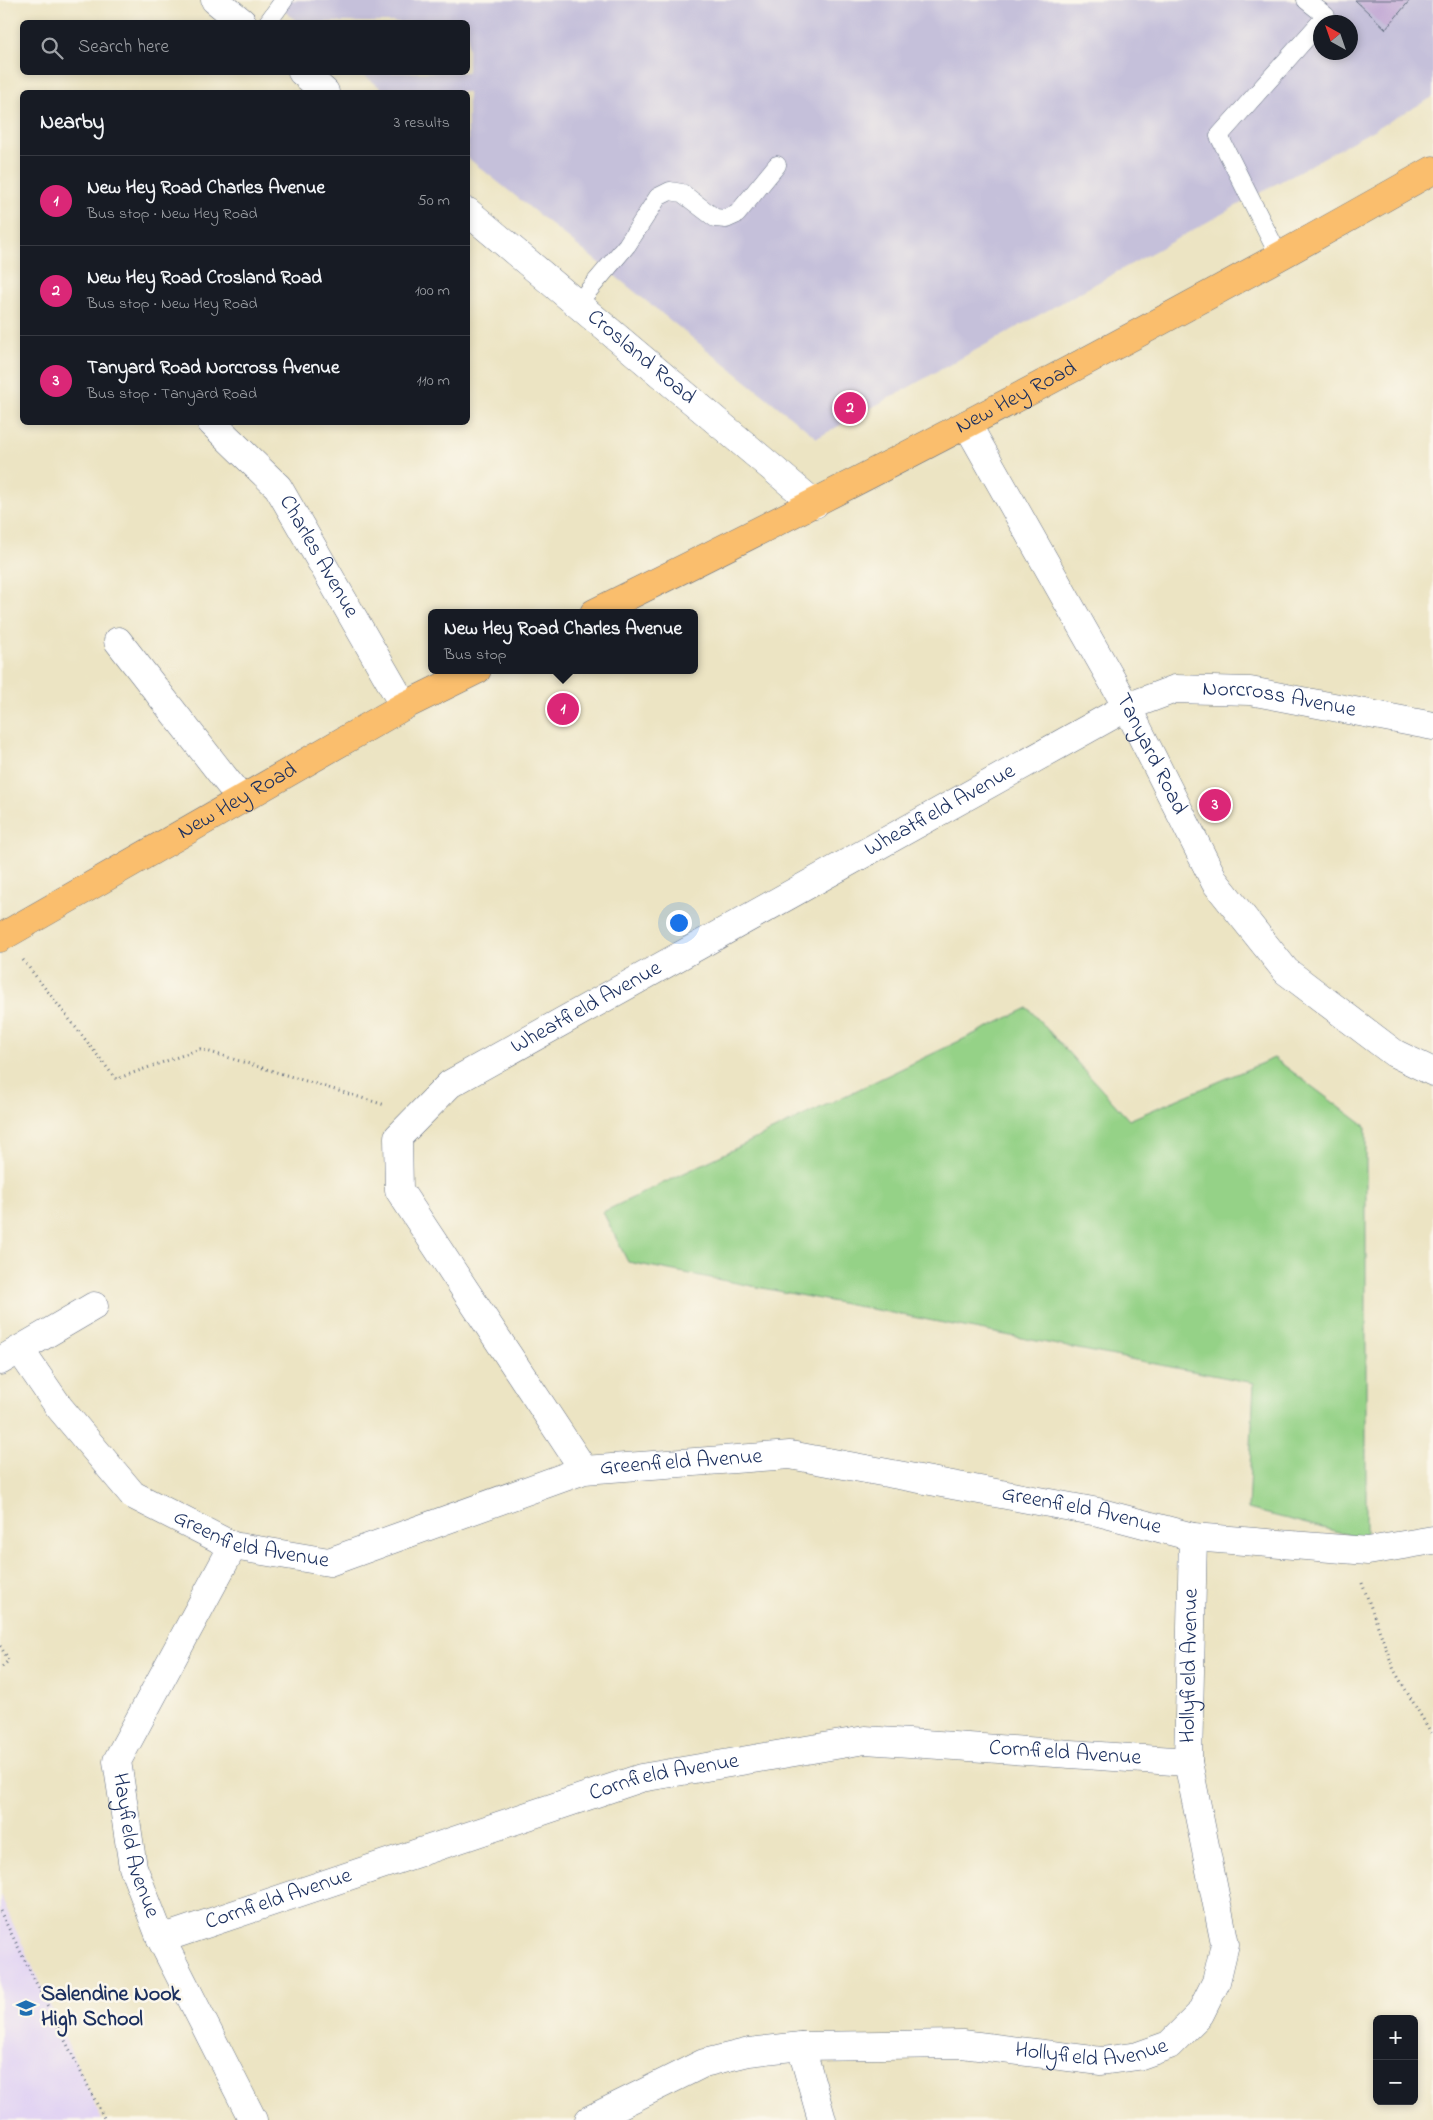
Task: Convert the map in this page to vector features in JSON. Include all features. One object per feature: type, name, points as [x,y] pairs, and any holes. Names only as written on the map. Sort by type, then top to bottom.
[{"type":"highway","name":"New Hey Road","points":[[602,609],[815,504],[967,424],[1280,258],[1433,170]]},
{"type":"highway","name":"New Hey Road","points":[[2,937],[404,706],[469,674]]},
{"type":"street","points":[[215,0],[240,20]]},
{"type":"street","points":[[305,75],[323,90]]},
{"type":"street","name":"Crosland Road","points":[[470,214],[815,504]]},
{"type":"street","name":"Tanyard Road","points":[[967,424],[1127,707],[1215,882],[1286,971],[1394,1053],[1433,1072]]},
{"type":"street","name":"Charles Avenue","points":[[214,425],[278,488],[404,706]]},
{"type":"street","points":[[118,641],[241,799]]},
{"type":"street","name":"Norcross Avenue","points":[[1127,707],[1175,689],[1250,691],[1433,726]]},
{"type":"street","name":"Wheatfield Avenue","points":[[584,1470],[399,1190],[398,1137],[450,1084],[1127,707]]},
{"type":"street","name":"Greenfield Avenue","points":[[94,1306],[10,1356],[59,1407],[133,1495],[233,1546],[329,1562],[584,1470],[790,1455],[1098,1512],[1193,1536],[1368,1551],[1433,1540]]},
{"type":"street","name":"Hollyfield Avenue","points":[[589,2120],[704,2063],[749,2052],[801,2046],[962,2044],[1101,2061],[1138,2056],[1169,2045],[1200,2014],[1216,1982],[1225,1944],[1188,1762],[1193,1536]]},
{"type":"street","name":"Hayfield Avenue","points":[[233,1546],[118,1761],[133,1867],[161,1939],[253,2120]]},
{"type":"street","name":"Cornfield Avenue","points":[[161,1939],[641,1778],[865,1740],[1188,1762]]},
{"type":"street","points":[[801,2046],[822,2120]]},
{"type":"lane","points":[[269,20],[284,0]]},
{"type":"lane","points":[[1280,258],[1219,136],[1326,16],[1306,0]]},
{"type":"lane","points":[[577,304],[626,244],[658,197],[670,190],[682,193],[715,218],[726,219],[736,214],[777,165]]},
{"type":"path","points":[[2,937],[116,1079],[200,1049],[419,1116]]},
{"type":"path","points":[[1349,1549],[1394,1670],[1433,1736]]},
{"type":"path","points":[[0,1646],[9,1660],[0,1669]]},
{"type":"path","points":[[0,1911],[105,2120]]},
{"type":"shaded area","points":[[270,0],[1433,0],[1433,97],[817,438],[470,160],[470,90],[383,90],[364,75],[470,75],[470,20],[295,20]]},
{"type":"shaded area","name":"Salendine Nook High School","points":[[0,1895],[102,2120],[0,2120]]},
{"type":"green space","points":[[1028,1008],[1129,1120],[1274,1058],[1366,1127],[1366,1539],[1248,1509],[1254,1383],[628,1262],[603,1212]]},
{"type":"building","points":[[1355,0],[1410,0],[1386,29]]},
{"type":"place","name":"New Hey Road Crosland Road","points":[[850,408]]},
{"type":"place","name":"New Hey Road Charles Avenue","points":[[563,709]]},
{"type":"place","name":"Tanyard Road Norcross Avenue","points":[[1215,805]]},
{"type":"place","name":"Salendine Nook High School","points":[[26,2008]]}]
